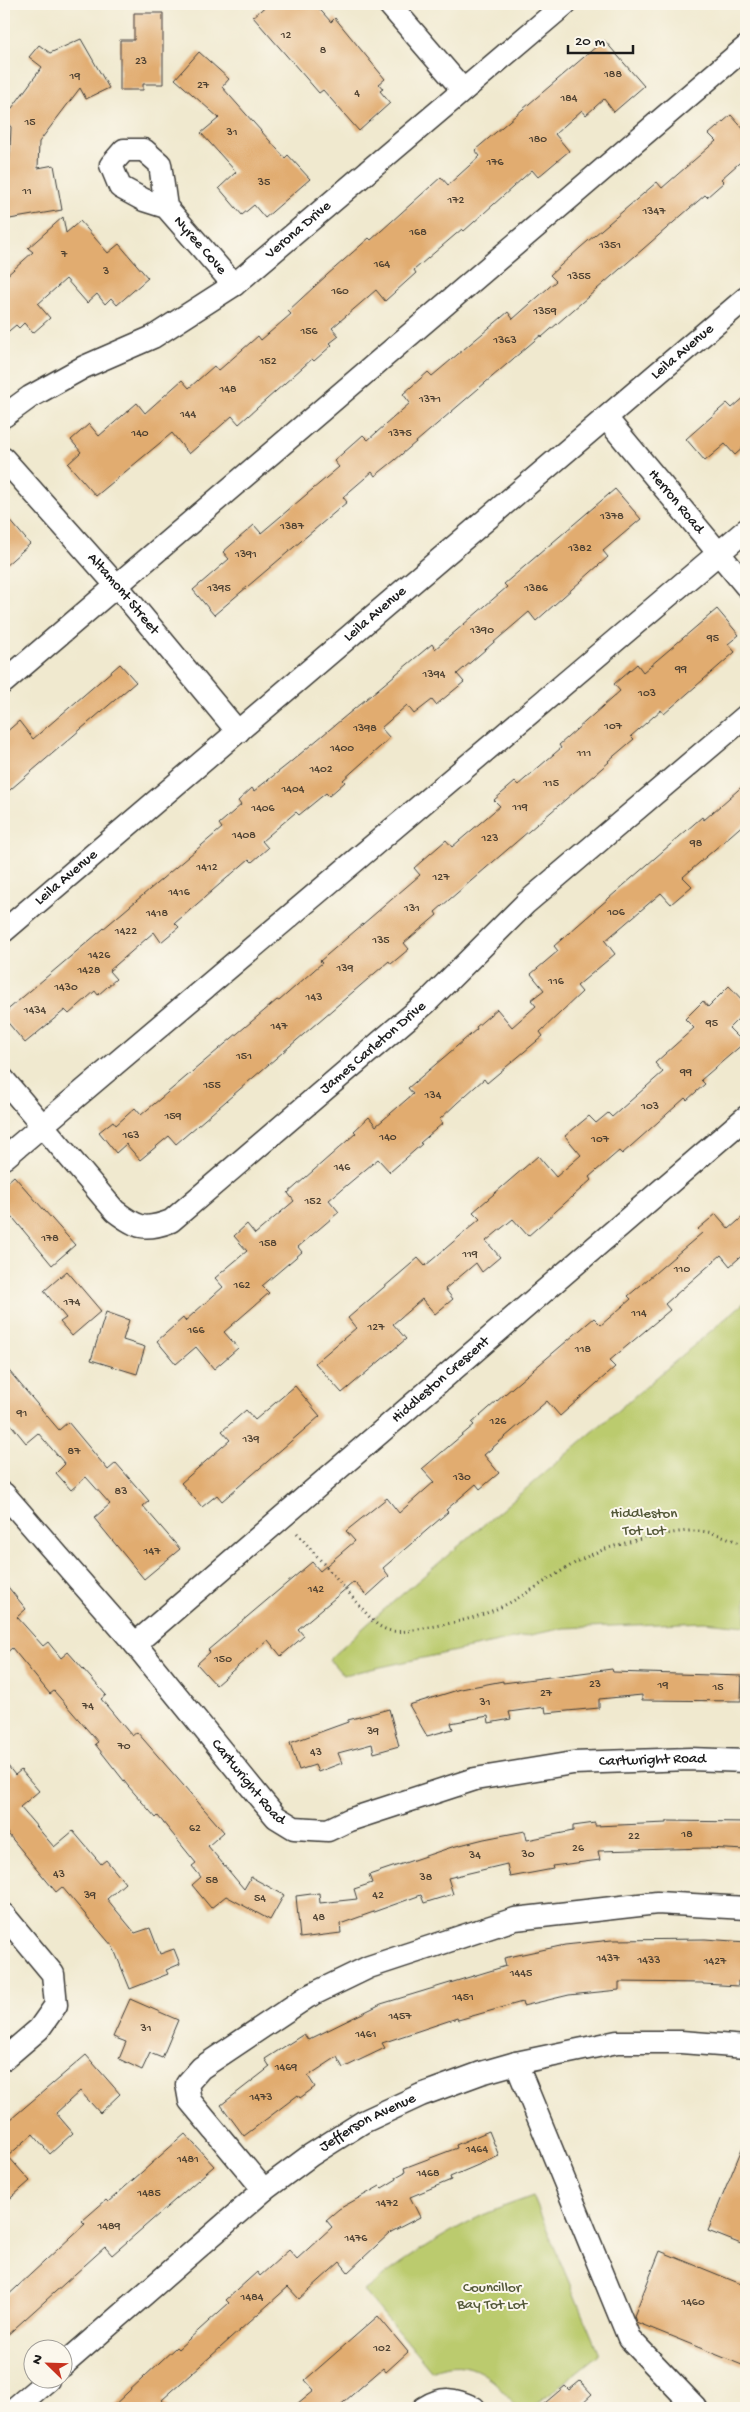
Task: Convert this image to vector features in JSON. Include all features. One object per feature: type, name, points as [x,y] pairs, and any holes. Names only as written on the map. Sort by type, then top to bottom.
[{"type":"street","points":[[389,4],[463,90]]},
{"type":"street","name":"Verona Drive","points":[[4,416],[30,397],[84,368],[153,337],[234,285],[565,4]]},
{"type":"street","points":[[4,682],[746,47]]},
{"type":"street","name":"Nyree Cove","points":[[166,207],[234,285]]},
{"type":"street","name":"Leila Avenue","points":[[4,932],[746,298]]},
{"type":"street","name":"Herron Road","points":[[606,418],[746,586]]},
{"type":"street","name":"Altamont Street","points":[[4,459],[116,586],[238,732]]},
{"type":"street","points":[[4,1158],[746,530]]},
{"type":"street","name":"James Carleton Drive","points":[[4,1080],[115,1211],[134,1225],[153,1228],[172,1221],[427,1002],[526,903],[746,716]]},
{"type":"street","name":"Hiddleston Crescent","points":[[135,1644],[746,1117]]},
{"type":"street","name":"Cartwright Road","points":[[4,1494],[135,1644],[276,1817],[294,1828],[328,1830],[349,1820],[475,1779],[573,1764],[690,1759],[746,1761]]},
{"type":"street","points":[[264,2190],[190,2101],[186,2084],[201,2068],[307,1997],[369,1967],[515,1918],[657,1903],[746,1908]]},
{"type":"street","points":[[4,1915],[53,1974],[56,2005],[39,2029],[4,2059]]},
{"type":"street","name":"Jefferson Avenue","points":[[72,2357],[264,2190],[311,2155],[363,2122],[421,2095],[481,2073],[516,2063],[617,2042],[681,2042],[746,2047]]},
{"type":"street","points":[[516,2063],[629,2338],[696,2408]]},
{"type":"street","points":[[15,2408],[36,2390]]},
{"type":"street","points":[[424,2408],[435,2402],[456,2400],[474,2408]]},
{"type":"path","points":[[284,1517],[381,1629],[405,1632],[466,1621],[510,1603],[599,1551],[649,1538],[696,1531],[726,1537],[746,1546]]},
{"type":"green space","name":"Hiddleston Tot Lot","points":[[746,1301],[746,1626],[704,1622],[564,1628],[343,1675],[329,1659],[372,1620]]},
{"type":"green space","name":"Councillor Bay Tot Lot","points":[[533,2196],[599,2354],[532,2408],[518,2408],[491,2379],[481,2372],[459,2366],[431,2371],[364,2291],[407,2259],[451,2231],[483,2215]]},
{"type":"building","points":[[268,4],[315,4],[331,22],[335,18],[385,79],[379,84],[383,89],[380,91],[390,103],[359,131],[323,90],[319,93],[253,17]]},
{"type":"building","points":[[134,13],[163,13],[163,84],[143,84],[143,90],[120,90],[120,40],[134,40]]},
{"type":"building","points":[[81,39],[109,88],[86,99],[80,88],[39,142],[38,168],[54,165],[62,210],[4,220],[4,174],[9,173],[11,127],[4,119],[42,67],[29,57],[39,45],[50,53]]},
{"type":"building","points":[[604,40],[644,86],[614,112],[604,99],[586,115],[582,110],[555,134],[569,151],[538,177],[532,170],[464,231],[462,229],[414,270],[416,273],[385,301],[376,290],[332,328],[339,336],[330,343],[332,345],[314,361],[312,359],[239,424],[232,416],[189,454],[172,433],[96,496],[68,464],[81,452],[71,440],[89,424],[99,436],[137,403],[145,413],[182,380],[189,388],[214,366],[218,371],[258,336],[261,340],[291,314],[288,311],[327,275],[369,238],[371,240],[441,177],[448,185],[480,156],[475,150]]},
{"type":"building","points":[[199,52],[229,79],[222,87],[285,158],[288,155],[310,179],[265,218],[254,205],[242,215],[219,188],[236,172],[201,133],[219,118],[175,79]]},
{"type":"building","points":[[731,115],[746,132],[746,157],[721,179],[724,182],[707,197],[705,195],[542,337],[541,335],[395,460],[375,476],[372,472],[343,497],[347,502],[214,615],[193,590],[229,559],[223,552],[254,525],[261,533],[339,467],[334,461],[363,435],[368,440],[410,403],[403,394],[428,372],[432,376],[508,312],[513,319],[556,281],[550,275],[581,247],[657,182],[662,188],[716,141],[709,134]]},
{"type":"building","points":[[63,217],[66,233],[80,221],[108,253],[119,244],[148,278],[117,305],[111,298],[105,304],[97,294],[87,303],[66,279],[38,304],[50,318],[33,333],[24,323],[19,328],[16,325],[4,335],[4,278],[33,252],[28,248]]},
{"type":"building","points":[[746,396],[746,445],[735,455],[725,444],[705,461],[686,439],[727,403],[732,408]]},
{"type":"building","points":[[615,489],[641,519],[603,551],[608,557],[536,621],[529,612],[457,674],[464,682],[436,705],[432,700],[414,714],[407,705],[381,728],[390,738],[343,780],[345,782],[329,796],[326,793],[299,815],[296,812],[262,841],[268,848],[252,862],[249,859],[175,923],[179,927],[161,942],[154,932],[109,971],[116,979],[98,995],[95,991],[69,1014],[65,1010],[25,1043],[4,1018],[4,1013],[222,828],[219,824],[241,805],[238,801],[252,788],[254,791],[287,765],[432,644],[435,649],[507,587],[504,584]]},
{"type":"building","points":[[4,513],[30,544],[4,567]]},
{"type":"building","points":[[717,609],[739,635],[728,644],[735,652],[664,714],[661,710],[631,736],[634,739],[609,762],[435,912],[437,915],[404,943],[409,949],[391,964],[389,961],[176,1144],[169,1136],[140,1160],[126,1144],[116,1153],[99,1132],[113,1121],[116,1125],[135,1108],[141,1115],[277,1000],[279,1001],[322,963],[320,961],[420,875],[414,868],[446,840],[452,847],[500,806],[494,800],[515,782],[518,785],[561,748],[559,745],[620,691],[614,684],[637,664],[643,672]]},
{"type":"building","points":[[120,664],[136,682],[4,795],[4,734],[19,721],[33,739]]},
{"type":"building","points":[[746,783],[746,822],[683,877],[692,886],[671,904],[661,893],[605,941],[615,954],[577,986],[582,992],[540,1032],[543,1036],[487,1083],[484,1079],[457,1103],[439,1120],[443,1123],[390,1172],[378,1159],[329,1200],[339,1212],[298,1247],[302,1252],[262,1286],[269,1293],[224,1332],[238,1348],[214,1369],[196,1347],[176,1364],[157,1341],[183,1318],[185,1321],[223,1287],[215,1278],[247,1251],[234,1236],[247,1224],[255,1234],[294,1201],[288,1193],[356,1133],[354,1131],[369,1117],[376,1126],[413,1094],[408,1088],[477,1029],[476,1027],[497,1009],[512,1027],[536,1006],[531,1000],[544,990],[531,974],[558,951],[554,946],[702,817],[704,820]]},
{"type":"building","points":[[729,986],[746,1004],[746,1011],[729,1028],[744,1043],[701,1080],[705,1084],[687,1100],[685,1098],[622,1154],[619,1151],[589,1177],[591,1180],[528,1236],[513,1219],[486,1241],[500,1257],[482,1272],[476,1263],[445,1289],[453,1299],[435,1314],[422,1299],[393,1324],[406,1339],[342,1393],[315,1363],[356,1328],[348,1318],[418,1258],[425,1266],[480,1219],[473,1212],[538,1156],[556,1177],[581,1155],[565,1136],[589,1116],[596,1123],[608,1113],[612,1117],[663,1072],[655,1063],[694,1028],[685,1019],[703,1001],[708,1007]]},
{"type":"building","points":[[14,1176],[75,1245],[52,1265],[4,1207],[4,1185]]},
{"type":"building","points":[[716,1214],[729,1229],[746,1214],[746,1252],[730,1266],[721,1255],[665,1304],[670,1310],[609,1361],[615,1367],[560,1416],[547,1401],[484,1455],[499,1473],[480,1489],[476,1484],[446,1510],[448,1512],[383,1568],[389,1576],[367,1596],[354,1582],[298,1629],[304,1636],[281,1656],[268,1640],[216,1685],[197,1664],[210,1652],[208,1650],[312,1562],[320,1571],[355,1541],[346,1531],[387,1498],[399,1513],[434,1482],[422,1469],[474,1425],[472,1423],[513,1387],[594,1318],[601,1325],[631,1299],[628,1296],[702,1233],[698,1229]]},
{"type":"building","points":[[67,1271],[101,1311],[72,1336],[60,1322],[66,1318],[44,1291]]},
{"type":"building","points":[[106,1312],[129,1320],[123,1340],[145,1347],[137,1374],[91,1360]]},
{"type":"building","points":[[4,1365],[59,1430],[68,1422],[108,1470],[116,1463],[149,1501],[143,1506],[180,1549],[144,1579],[94,1518],[110,1504],[86,1477],[71,1490],[56,1473],[65,1464],[38,1433],[26,1443],[4,1416]]},
{"type":"building","points":[[295,1386],[320,1416],[222,1501],[217,1495],[202,1507],[181,1483],[230,1440],[222,1431],[246,1410],[255,1420]]},
{"type":"building","points":[[4,1582],[26,1609],[17,1617],[43,1646],[48,1642],[61,1658],[68,1652],[106,1695],[101,1699],[132,1736],[137,1732],[224,1832],[208,1846],[244,1889],[251,1877],[284,1895],[270,1920],[226,1896],[211,1908],[192,1885],[201,1877],[192,1866],[196,1863],[158,1816],[156,1818],[128,1786],[95,1744],[98,1742],[54,1691],[50,1694],[12,1648],[4,1655]]},
{"type":"building","points":[[612,1669],[613,1672],[742,1676],[741,1701],[642,1700],[642,1695],[599,1699],[599,1708],[546,1713],[545,1707],[509,1712],[511,1719],[489,1723],[488,1716],[451,1723],[453,1729],[427,1736],[409,1705],[461,1689],[503,1681],[503,1683]]},
{"type":"building","points":[[389,1709],[399,1746],[374,1753],[372,1744],[338,1753],[342,1763],[318,1772],[315,1765],[299,1770],[290,1743],[348,1722],[348,1720]]},
{"type":"building","points":[[4,1761],[15,1775],[21,1770],[39,1791],[20,1807],[54,1847],[73,1831],[101,1864],[106,1860],[125,1883],[107,1899],[135,1933],[150,1928],[160,1954],[174,1949],[180,1964],[166,1970],[168,1974],[130,1989],[113,1947],[62,1887],[56,1892],[4,1829]]},
{"type":"building","points":[[667,1821],[746,1822],[746,1850],[707,1848],[598,1851],[600,1860],[552,1866],[553,1869],[510,1877],[507,1864],[448,1878],[453,1894],[424,1903],[421,1895],[340,1924],[341,1933],[300,1938],[296,1896],[319,1893],[320,1903],[357,1899],[354,1889],[372,1883],[369,1875],[452,1847],[484,1839],[525,1831],[527,1840],[573,1831],[573,1826],[595,1823],[595,1826],[667,1823]]},
{"type":"building","points":[[705,1939],[746,1942],[746,1981],[738,1981],[738,1986],[703,1983],[619,1982],[619,1990],[569,1995],[523,2006],[522,2002],[458,2020],[457,2018],[382,2043],[385,2048],[343,2068],[337,2057],[308,2076],[315,2087],[300,2098],[298,2095],[244,2136],[221,2105],[270,2067],[265,2059],[304,2034],[308,2040],[381,2004],[506,1966],[504,1958],[565,1945],[612,1940]]},
{"type":"building","points":[[130,1999],[178,2020],[162,2058],[150,2053],[142,2070],[119,2059],[126,2042],[113,2037]]},
{"type":"building","points":[[86,2055],[120,2094],[100,2113],[80,2091],[56,2113],[73,2133],[50,2154],[33,2134],[8,2156],[30,2181],[4,2204],[4,2125]]},
{"type":"building","points":[[489,2131],[499,2156],[450,2177],[451,2180],[410,2197],[420,2217],[391,2232],[348,2272],[340,2262],[299,2299],[288,2287],[162,2400],[170,2408],[111,2408],[176,2347],[178,2349],[229,2303],[226,2300],[257,2272],[260,2276],[289,2250],[297,2259],[332,2227],[326,2220],[339,2209],[380,2186],[382,2188],[397,2179],[396,2177],[405,2172],[404,2168],[457,2148],[456,2145]]},
{"type":"building","points":[[185,2134],[214,2166],[112,2255],[105,2247],[4,2338],[4,2299],[85,2224],[82,2221],[106,2200],[108,2202]]},
{"type":"building","points":[[746,2139],[746,2246],[708,2231]]},
{"type":"building","points":[[660,2251],[746,2286],[746,2355],[742,2365],[636,2322],[634,2316]]},
{"type":"building","points":[[378,2316],[408,2352],[386,2372],[383,2368],[337,2408],[292,2408],[314,2390],[305,2380]]},
{"type":"building","points":[[580,2381],[592,2394],[581,2404],[585,2408],[539,2408],[565,2386],[569,2390]]}]
